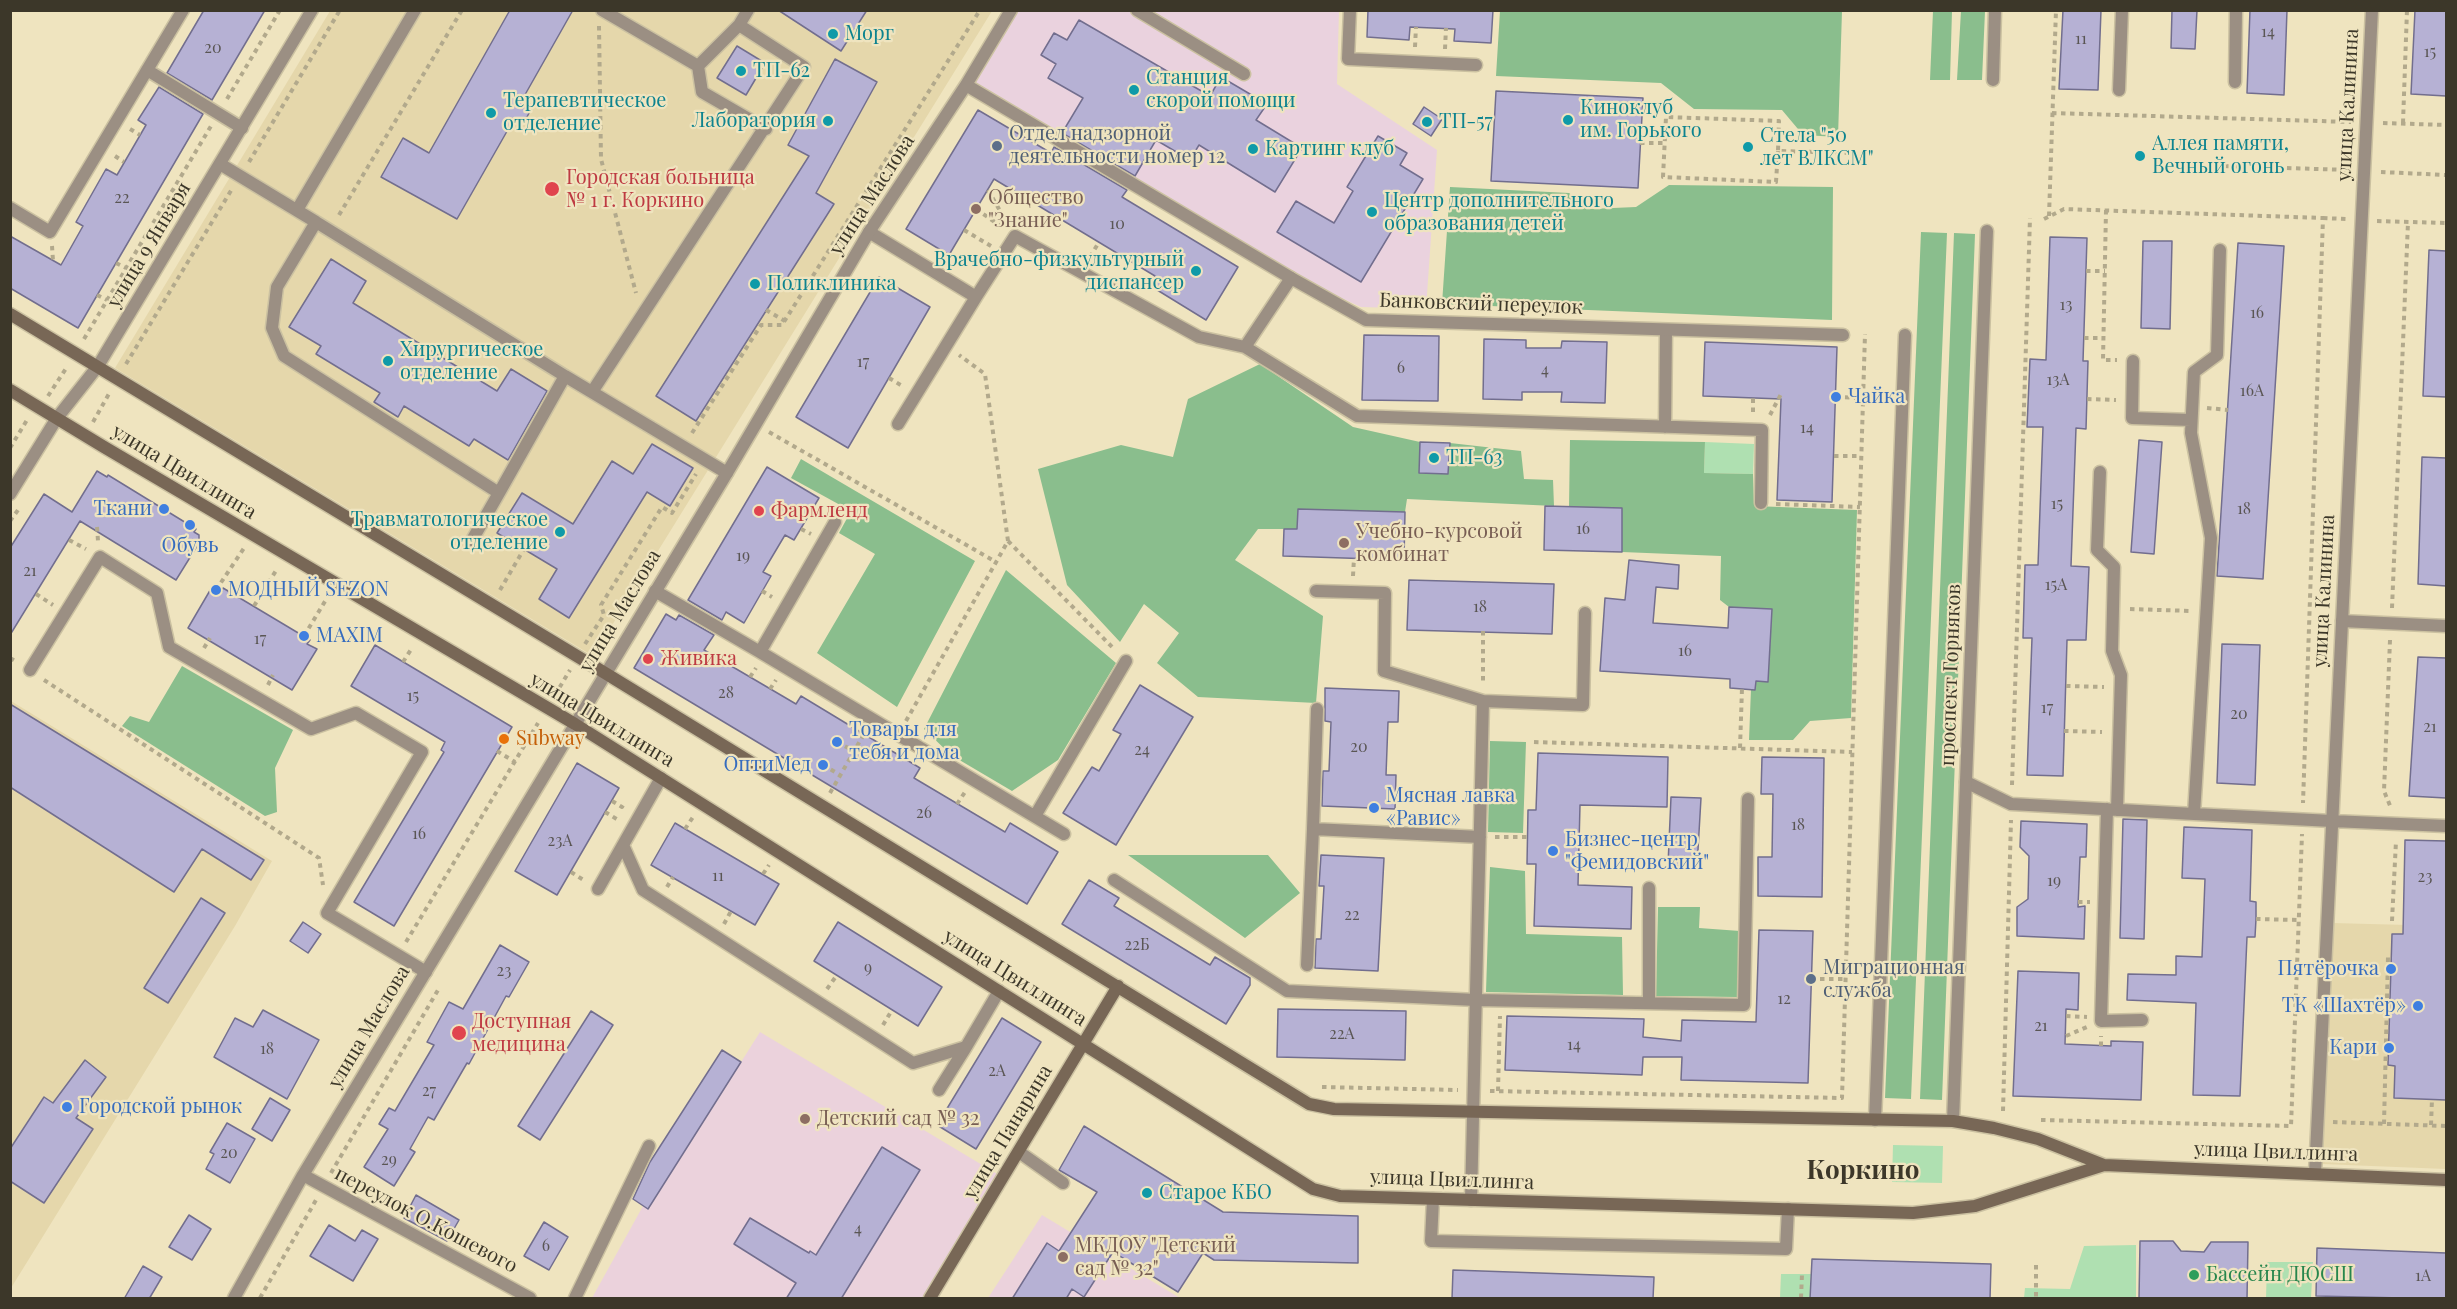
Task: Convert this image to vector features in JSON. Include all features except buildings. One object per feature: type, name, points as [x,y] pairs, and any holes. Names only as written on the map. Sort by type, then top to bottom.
[{"type":"street","points":[[10,208],[50,232],[183,10]]},
{"type":"street","name":"улица 9 Января","points":[[10,494],[57,418],[98,366],[312,10]]},
{"type":"street","points":[[297,210],[415,10]]},
{"type":"street","points":[[698,66],[739,25],[748,10]]},
{"type":"street","name":"улица Маслова","points":[[234,1299],[303,1175],[869,232],[966,85],[1011,10]]},
{"type":"street","points":[[1137,10],[1244,74]]},
{"type":"street","points":[[1350,10],[1348,59],[1476,65]]},
{"type":"street","points":[[1993,80],[1995,10]]},
{"type":"street","points":[[2119,90],[2122,10]]},
{"type":"street","points":[[2235,82],[2236,10]]},
{"type":"street","name":"улица Калинина","points":[[2315,1173],[2372,10]]},
{"type":"street","points":[[601,16],[698,66]]},
{"type":"street","points":[[592,393],[766,129],[804,67],[739,25]]},
{"type":"street","points":[[698,66],[702,92],[766,129]]},
{"type":"street","points":[[147,70],[242,128]]},
{"type":"street","name":"Банковский переулок","points":[[966,85],[1366,320],[1843,335]]},
{"type":"street","points":[[220,164],[726,473]]},
{"type":"street","points":[[316,222],[277,287],[272,328],[284,356],[499,493]]},
{"type":"street","name":"проспект Горняков","points":[[1953,1121],[1987,231]]},
{"type":"street","points":[[869,232],[976,297]]},
{"type":"street","points":[[898,424],[1015,236],[1199,337],[1245,347],[1356,416],[1762,430],[1761,503]]},
{"type":"street","points":[[2194,814],[2211,538],[2191,433],[2191,420],[2194,372],[2217,355],[2220,250]]},
{"type":"street","points":[[1245,347],[1291,278]]},
{"type":"street","name":"улица Цвиллинга","points":[[10,314],[605,673],[1309,1104],[1334,1110],[1953,1121],[1995,1128],[2038,1139],[2104,1166]]},
{"type":"street","points":[[1665,427],[1666,330]]},
{"type":"street","points":[[1875,1120],[1905,335]]},
{"type":"street","points":[[2133,361],[2132,418],[2191,420]]},
{"type":"street","points":[[471,542],[566,376]]},
{"type":"street","name":"улица Цвиллинга","points":[[10,390],[575,724],[1312,1189],[1340,1196],[1913,1213],[1975,1206],[2104,1166],[2446,1180]]},
{"type":"street","points":[[2100,472],[2097,550],[2114,567],[2112,651],[2121,675],[2120,732],[2112,810],[2101,1021],[2142,1020]]},
{"type":"street","points":[[760,652],[835,522]]},
{"type":"street","points":[[30,670],[100,557],[157,593],[169,646],[311,729],[356,713],[422,752],[327,912],[426,972]]},
{"type":"street","points":[[655,591],[873,718],[1064,834]]},
{"type":"street","points":[[1316,591],[1385,593],[1384,671],[1483,701],[1583,705],[1585,613]]},
{"type":"street","points":[[2342,621],[2446,626]]},
{"type":"street","points":[[1035,816],[1126,661]]},
{"type":"street","points":[[1471,1200],[1483,701]]},
{"type":"street","points":[[1307,965],[1317,709]]},
{"type":"street","points":[[598,889],[661,778]]},
{"type":"street","points":[[1966,782],[2011,804],[2446,826]]},
{"type":"street","points":[[1114,880],[1287,991],[1500,1000],[1744,1005],[1748,799]]},
{"type":"street","points":[[1313,829],[1480,837]]},
{"type":"street","points":[[623,845],[644,890],[913,1063],[966,1047]]},
{"type":"street","points":[[1649,888],[1649,1003]]},
{"type":"street","name":"улица Панарина","points":[[930,1299],[1118,986]]},
{"type":"street","points":[[939,1090],[999,991]]},
{"type":"street","points":[[575,1299],[649,1146]]},
{"type":"street","points":[[1019,1152],[1062,1184]]},
{"type":"street","name":"переулок О.Кошевого","points":[[303,1175],[530,1299]]},
{"type":"street","points":[[1433,1199],[1431,1241],[1786,1249],[1788,1209]]},
{"type":"path","points":[[81,343],[280,10]]},
{"type":"path","points":[[330,230],[462,10]]},
{"type":"path","points":[[2056,10],[2046,218],[2064,208],[2446,224]]},
{"type":"path","points":[[2403,123],[2407,10]]},
{"type":"path","points":[[601,16],[601,159],[643,315]]},
{"type":"path","points":[[2052,113],[2446,125]]},
{"type":"path","points":[[1666,117],[1779,121],[1778,152],[1776,182],[1663,177],[1666,117]]},
{"type":"path","points":[[1640,143],[1664,143]]},
{"type":"path","points":[[1778,152],[1854,153]]},
{"type":"path","points":[[2224,166],[2446,175]]},
{"type":"path","points":[[988,190],[1015,236]]},
{"type":"path","points":[[976,209],[1015,236]]},
{"type":"path","points":[[2106,210],[2103,360],[2133,361]]},
{"type":"path","points":[[2009,1115],[2002,1111],[2030,219]]},
{"type":"path","points":[[2291,1126],[2323,219]]},
{"type":"path","points":[[2392,921],[2397,824],[2384,791],[2408,222]]},
{"type":"path","points":[[964,230],[1003,254]]},
{"type":"path","points":[[116,263],[126,268]]},
{"type":"path","points":[[2086,271],[2105,271]]},
{"type":"path","points":[[97,295],[107,300]]},
{"type":"path","points":[[766,310],[785,321]]},
{"type":"path","points":[[1315,1087],[1842,1098],[1865,334]]},
{"type":"path","points":[[2084,338],[2104,338]]},
{"type":"path","points":[[947,345],[985,374],[1008,541],[1126,661]]},
{"type":"path","points":[[1762,430],[1781,394]]},
{"type":"path","points":[[1836,397],[1863,398]]},
{"type":"path","points":[[2087,399],[2132,401]]},
{"type":"path","points":[[10,448],[28,419],[19,414]]},
{"type":"path","points":[[763,441],[769,431],[996,562]]},
{"type":"path","points":[[1834,456],[1861,456]]},
{"type":"path","points":[[1761,503],[1860,507]]},
{"type":"path","points":[[899,734],[1008,541]]},
{"type":"path","points":[[234,542],[252,553]]},
{"type":"path","points":[[216,590],[244,548]]},
{"type":"path","points":[[498,593],[524,549]]},
{"type":"path","points":[[269,563],[288,574]]},
{"type":"path","points":[[254,606],[278,568]]},
{"type":"path","points":[[317,592],[336,603]]},
{"type":"path","points":[[304,636],[327,597]]},
{"type":"path","points":[[2113,609],[2207,612]]},
{"type":"path","points":[[1483,631],[1483,701]]},
{"type":"path","points":[[402,642],[422,654]]},
{"type":"path","points":[[403,662],[412,648]]},
{"type":"path","points":[[30,670],[319,858],[327,912]]},
{"type":"path","points":[[2066,686],[2121,688]]},
{"type":"path","points":[[1740,748],[1742,688]]},
{"type":"path","points":[[398,955],[538,723],[529,717]]},
{"type":"path","points":[[827,798],[873,718]]},
{"type":"path","points":[[2064,731],[2120,732]]},
{"type":"path","points":[[837,742],[854,751]]},
{"type":"path","points":[[1534,742],[1852,752]]},
{"type":"path","points":[[497,751],[515,762]]},
{"type":"path","points":[[823,765],[840,775]]},
{"type":"path","points":[[612,801],[622,807],[627,799]]},
{"type":"path","points":[[686,829],[693,818]]},
{"type":"path","points":[[1480,837],[1527,837]]},
{"type":"path","points":[[763,874],[769,865]]},
{"type":"path","points":[[2256,919],[2298,920]]},
{"type":"path","points":[[2384,1124],[2390,969],[2388,957],[2392,957]]},
{"type":"path","points":[[1811,979],[1845,979]]},
{"type":"path","points":[[260,1299],[442,982]]},
{"type":"path","points":[[1498,1091],[1500,1000]]},
{"type":"path","points":[[2431,1126],[2432,1099]]},
{"type":"path","points":[[2040,1120],[2291,1126],[2317,1122],[2446,1126]]},
{"type":"path","points":[[2036,1265],[2036,1299]]},
{"type":"path","points":[[1801,1299],[1802,1274]]},
{"type":"shaded area","name":"Городская больница № 1 г. Коркино","points":[[330,11],[992,11],[593,656],[115,368]]},
{"type":"shaded area","points":[[1018,11],[1339,11],[1337,84],[1437,150],[1426,309],[1361,307],[1317,287],[975,82]]},
{"type":"shaded area","name":"Городской рынок","points":[[11,701],[272,861],[235,926],[11,1288]]},
{"type":"shaded area","points":[[2332,923],[2446,926],[2446,1169],[2322,1164]]},
{"type":"shaded area","name":"Детский сад № 32","points":[[760,1032],[999,1175],[923,1298],[592,1298],[643,1206],[649,1208]]},
{"type":"shaded area","name":"МКДОУ \"Детский сад № 32\"","points":[[1042,1215],[1180,1298],[988,1298]]},
{"type":"green space","points":[[1500,11],[1842,11],[1838,137],[1803,135],[1782,110],[1694,109],[1661,83],[1496,76]]},
{"type":"green space","points":[[1933,11],[1952,11],[1950,80],[1930,80]]},
{"type":"green space","points":[[1961,11],[1985,11],[1982,80],[1957,80]]},
{"type":"green space","points":[[1669,185],[1833,187],[1832,320],[1442,304],[1450,187],[1569,193],[1590,209],[1636,207]]},
{"type":"green space","points":[[1921,232],[1947,233],[1911,1099],[1885,1098]]},
{"type":"green space","points":[[1954,233],[1975,234],[1942,1100],[1920,1099]]},
{"type":"green space","points":[[1260,364],[1353,427],[1420,442],[1419,473],[1448,474],[1450,443],[1521,451],[1524,479],[1553,480],[1554,506],[1407,499],[1405,512],[1298,509],[1297,529],[1258,529],[1235,560],[1323,616],[1316,703],[1198,697],[1157,663],[1179,633],[1144,604],[1120,642],[1067,585],[1038,469],[1121,445],[1173,457],[1188,399]]},
{"type":"green space","points":[[1570,440],[1705,442],[1704,473],[1753,474],[1754,506],[1857,510],[1851,718],[1810,721],[1793,740],[1749,740],[1751,689],[1755,689],[1756,681],[1768,682],[1772,609],[1729,607],[1720,600],[1721,556],[1622,552],[1622,508],[1569,507]]},
{"type":"green space","points":[[1705,442],[1754,444],[1753,474],[1704,473]]},
{"type":"green space","points":[[801,459],[975,561],[897,707],[817,653],[875,554],[839,533],[851,511],[791,478]]},
{"type":"green space","points":[[1006,570],[1116,663],[1058,760],[1012,791],[951,755],[924,729]]},
{"type":"green space","points":[[182,666],[293,730],[275,768],[277,812],[265,816],[122,726],[130,716],[149,722]]},
{"type":"green space","points":[[1490,741],[1526,742],[1523,833],[1488,832]]},
{"type":"green space","points":[[1128,855],[1268,855],[1300,893],[1245,938]]},
{"type":"green space","points":[[1490,867],[1525,871],[1526,934],[1622,937],[1623,995],[1486,992]]},
{"type":"green space","points":[[1658,907],[1700,907],[1699,928],[1740,931],[1737,997],[1656,996]]},
{"type":"green space","points":[[1893,1145],[1943,1146],[1942,1183],[1892,1182]]},
{"type":"green space","points":[[2136,1245],[2136,1298],[2024,1298],[2025,1288],[2070,1289],[2084,1246]]},
{"type":"green space","points":[[2267,1262],[2313,1262],[2311,1298],[2266,1298]]},
{"type":"green space","points":[[1781,1274],[1811,1274],[1810,1298],[1780,1298]]},
{"type":"place","name":"Морг","points":[[833,34]]},
{"type":"place","name":"ТП-62","points":[[741,71]]},
{"type":"place","name":"Станция скорой помощи","points":[[1134,90]]},
{"type":"place","name":"Терапевтическое отделение","points":[[491,113]]},
{"type":"place","name":"Киноклуб им. Горького","points":[[1568,120]]},
{"type":"place","name":"Лаборатория","points":[[828,121]]},
{"type":"place","name":"ТП-57","points":[[1427,122]]},
{"type":"place","name":"Отдел надзорной деятельности номер 12","points":[[997,146]]},
{"type":"place","name":"Стела \"50 лет ВЛКСМ\"","points":[[1748,147]]},
{"type":"place","name":"Картинг клуб","points":[[1253,149]]},
{"type":"place","name":"Аллея памяти, Вечный огонь","points":[[2140,156]]},
{"type":"place","name":"Городская больница № 1 г. Коркино","points":[[552,189]]},
{"type":"place","name":"Общество \"Знание\"","points":[[976,209]]},
{"type":"place","name":"Центр дополнительного образования детей","points":[[1372,212]]},
{"type":"place","name":"Врачебно-физкультурный диспансер","points":[[1196,271]]},
{"type":"place","name":"Поликлиника","points":[[755,284]]},
{"type":"place","name":"Хирургическое отделение","points":[[388,361]]},
{"type":"place","name":"Чайка","points":[[1836,397]]},
{"type":"place","name":"ТП-63","points":[[1434,458]]},
{"type":"place","name":"Ткани","points":[[164,509]]},
{"type":"place","name":"Фармленд","points":[[759,511]]},
{"type":"place","name":"Обувь","points":[[190,525]]},
{"type":"place","name":"Травматологическое отделение","points":[[560,532]]},
{"type":"place","name":"Учебно-курсовой комбинат","points":[[1344,543]]},
{"type":"place","name":"МОДНЫЙ SEZON","points":[[216,590]]},
{"type":"place","name":"MAXIM","points":[[304,636]]},
{"type":"place","name":"Живика","points":[[648,659]]},
{"type":"place","name":"Subway","points":[[504,739]]},
{"type":"place","name":"Товары для тебя и дома","points":[[837,742]]},
{"type":"place","name":"ОптиМед","points":[[823,765]]},
{"type":"place","name":"Мясная лавка «Равис»","points":[[1374,808]]},
{"type":"place","name":"Бизнес-центр \"Фемидовский\"","points":[[1553,851]]},
{"type":"place","name":"Пятёрочка","points":[[2391,969]]},
{"type":"place","name":"Миграционная служба","points":[[1811,979]]},
{"type":"place","name":"ТК «Шахтёр»","points":[[2418,1006]]},
{"type":"place","name":"Доступная медицина","points":[[459,1033]]},
{"type":"place","name":"Кари","points":[[2389,1048]]},
{"type":"place","name":"Городской рынок","points":[[67,1107]]},
{"type":"place","name":"Детский сад № 32","points":[[805,1119]]},
{"type":"place","name":"Старое КБО","points":[[1147,1193]]},
{"type":"place","name":"МКДОУ \"Детский сад № 32\"","points":[[1063,1257]]},
{"type":"place","name":"Бассейн ДЮСШ","points":[[2194,1275]]},
{"type":"district","name":"Коркино","points":[[1863,1171]]}]
